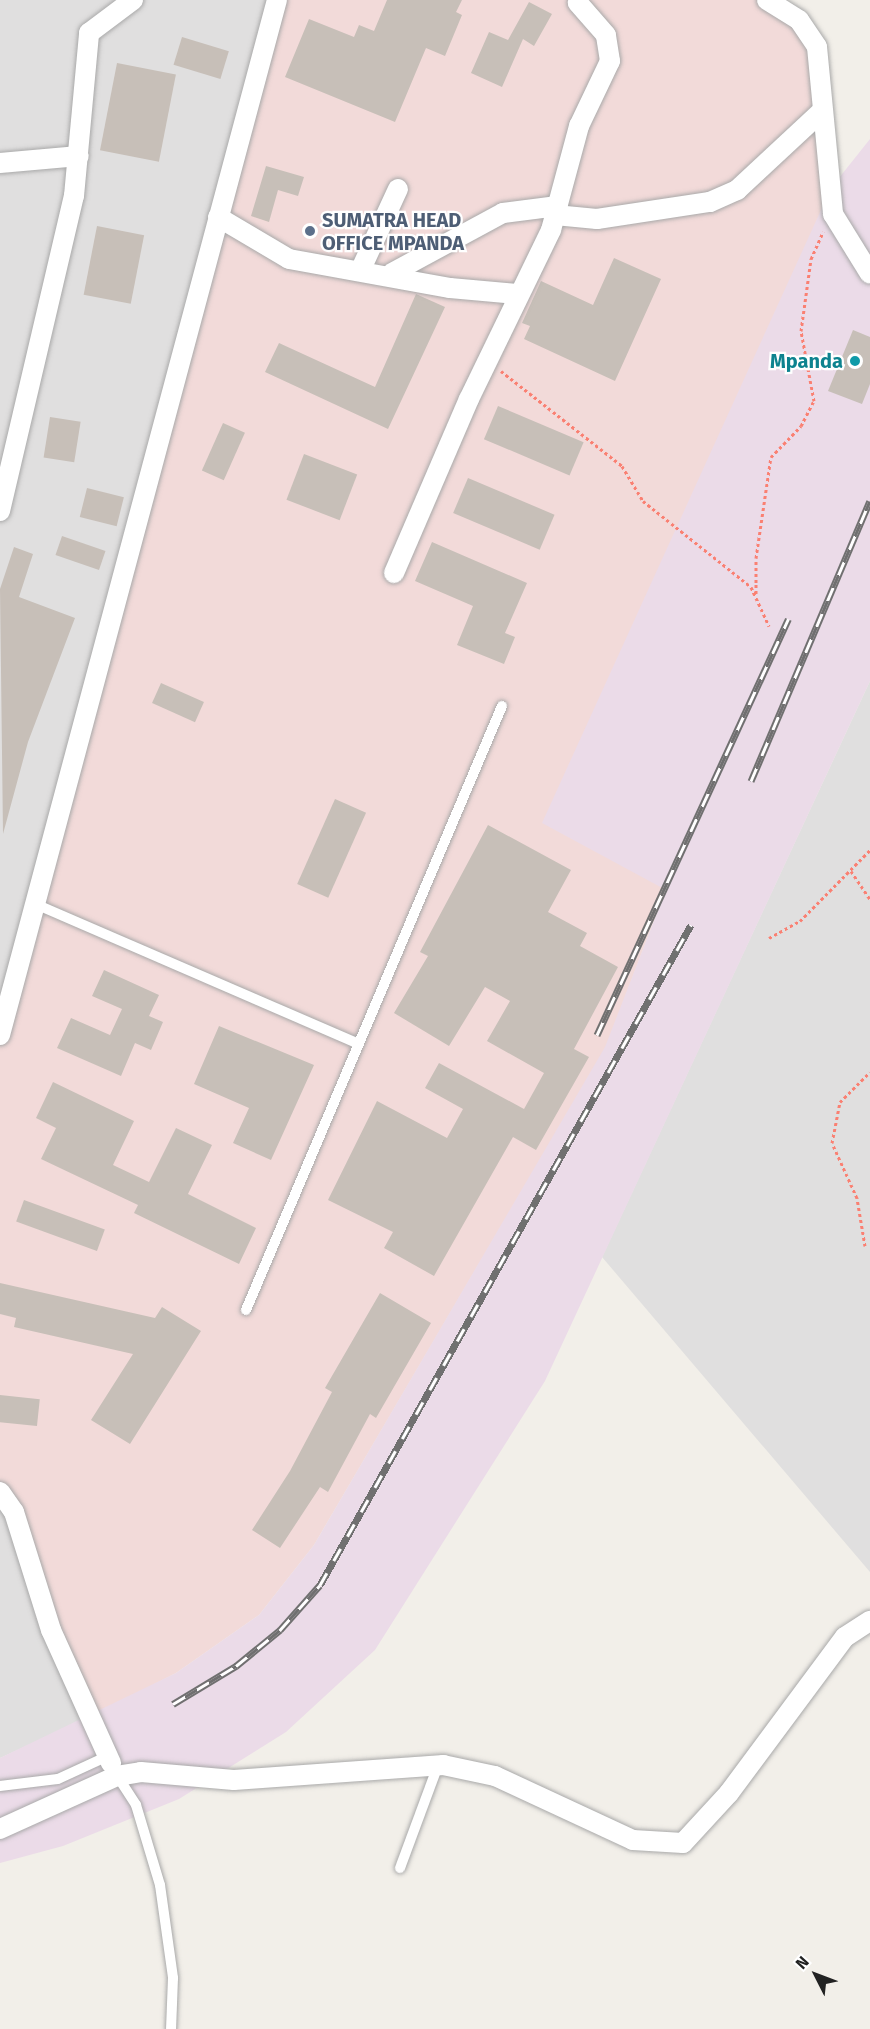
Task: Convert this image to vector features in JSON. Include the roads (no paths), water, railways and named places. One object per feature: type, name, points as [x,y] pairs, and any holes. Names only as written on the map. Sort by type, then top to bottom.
[{"type":"street","points":[[0,511],[79,156],[89,33],[133,0]]},
{"type":"street","points":[[0,1035],[32,903],[277,0]]},
{"type":"street","points":[[767,0],[799,20],[817,47],[821,112],[833,214],[870,274]]},
{"type":"street","points":[[394,573],[517,294],[557,210],[579,126],[610,61],[606,35],[578,3]]},
{"type":"street","points":[[392,273],[438,253],[502,213],[557,210],[597,219],[710,202],[737,190],[821,112]]},
{"type":"street","points":[[0,162],[79,156]]},
{"type":"street","points":[[361,269],[398,189]]},
{"type":"street","points":[[218,217],[289,259],[392,273],[450,288],[517,294]]},
{"type":"street","points":[[0,1492],[14,1512],[51,1630],[112,1765]]},
{"type":"street","points":[[0,1829],[112,1765],[141,1772],[234,1780],[438,1765],[495,1776],[633,1840],[682,1843],[729,1793],[845,1637],[870,1621]]},
{"type":"lane","points":[[246,1310],[501,706]]},
{"type":"lane","points":[[32,903],[357,1043]]},
{"type":"lane","points":[[0,1786],[58,1779],[112,1765],[136,1804],[160,1885],[173,1978],[171,2029]]},
{"type":"lane","points":[[400,1868],[438,1765]]},
{"type":"railway","points":[[751,781],[870,501]]},
{"type":"railway","points":[[597,1035],[788,619]]},
{"type":"railway","points":[[173,1704],[236,1666],[280,1630],[320,1585],[691,925]]},
{"type":"place","name":"SUMATRA HEAD OFFICE MPANDA","points":[[310,231]]},
{"type":"place","name":"Mpanda","points":[[855,361]]}]
